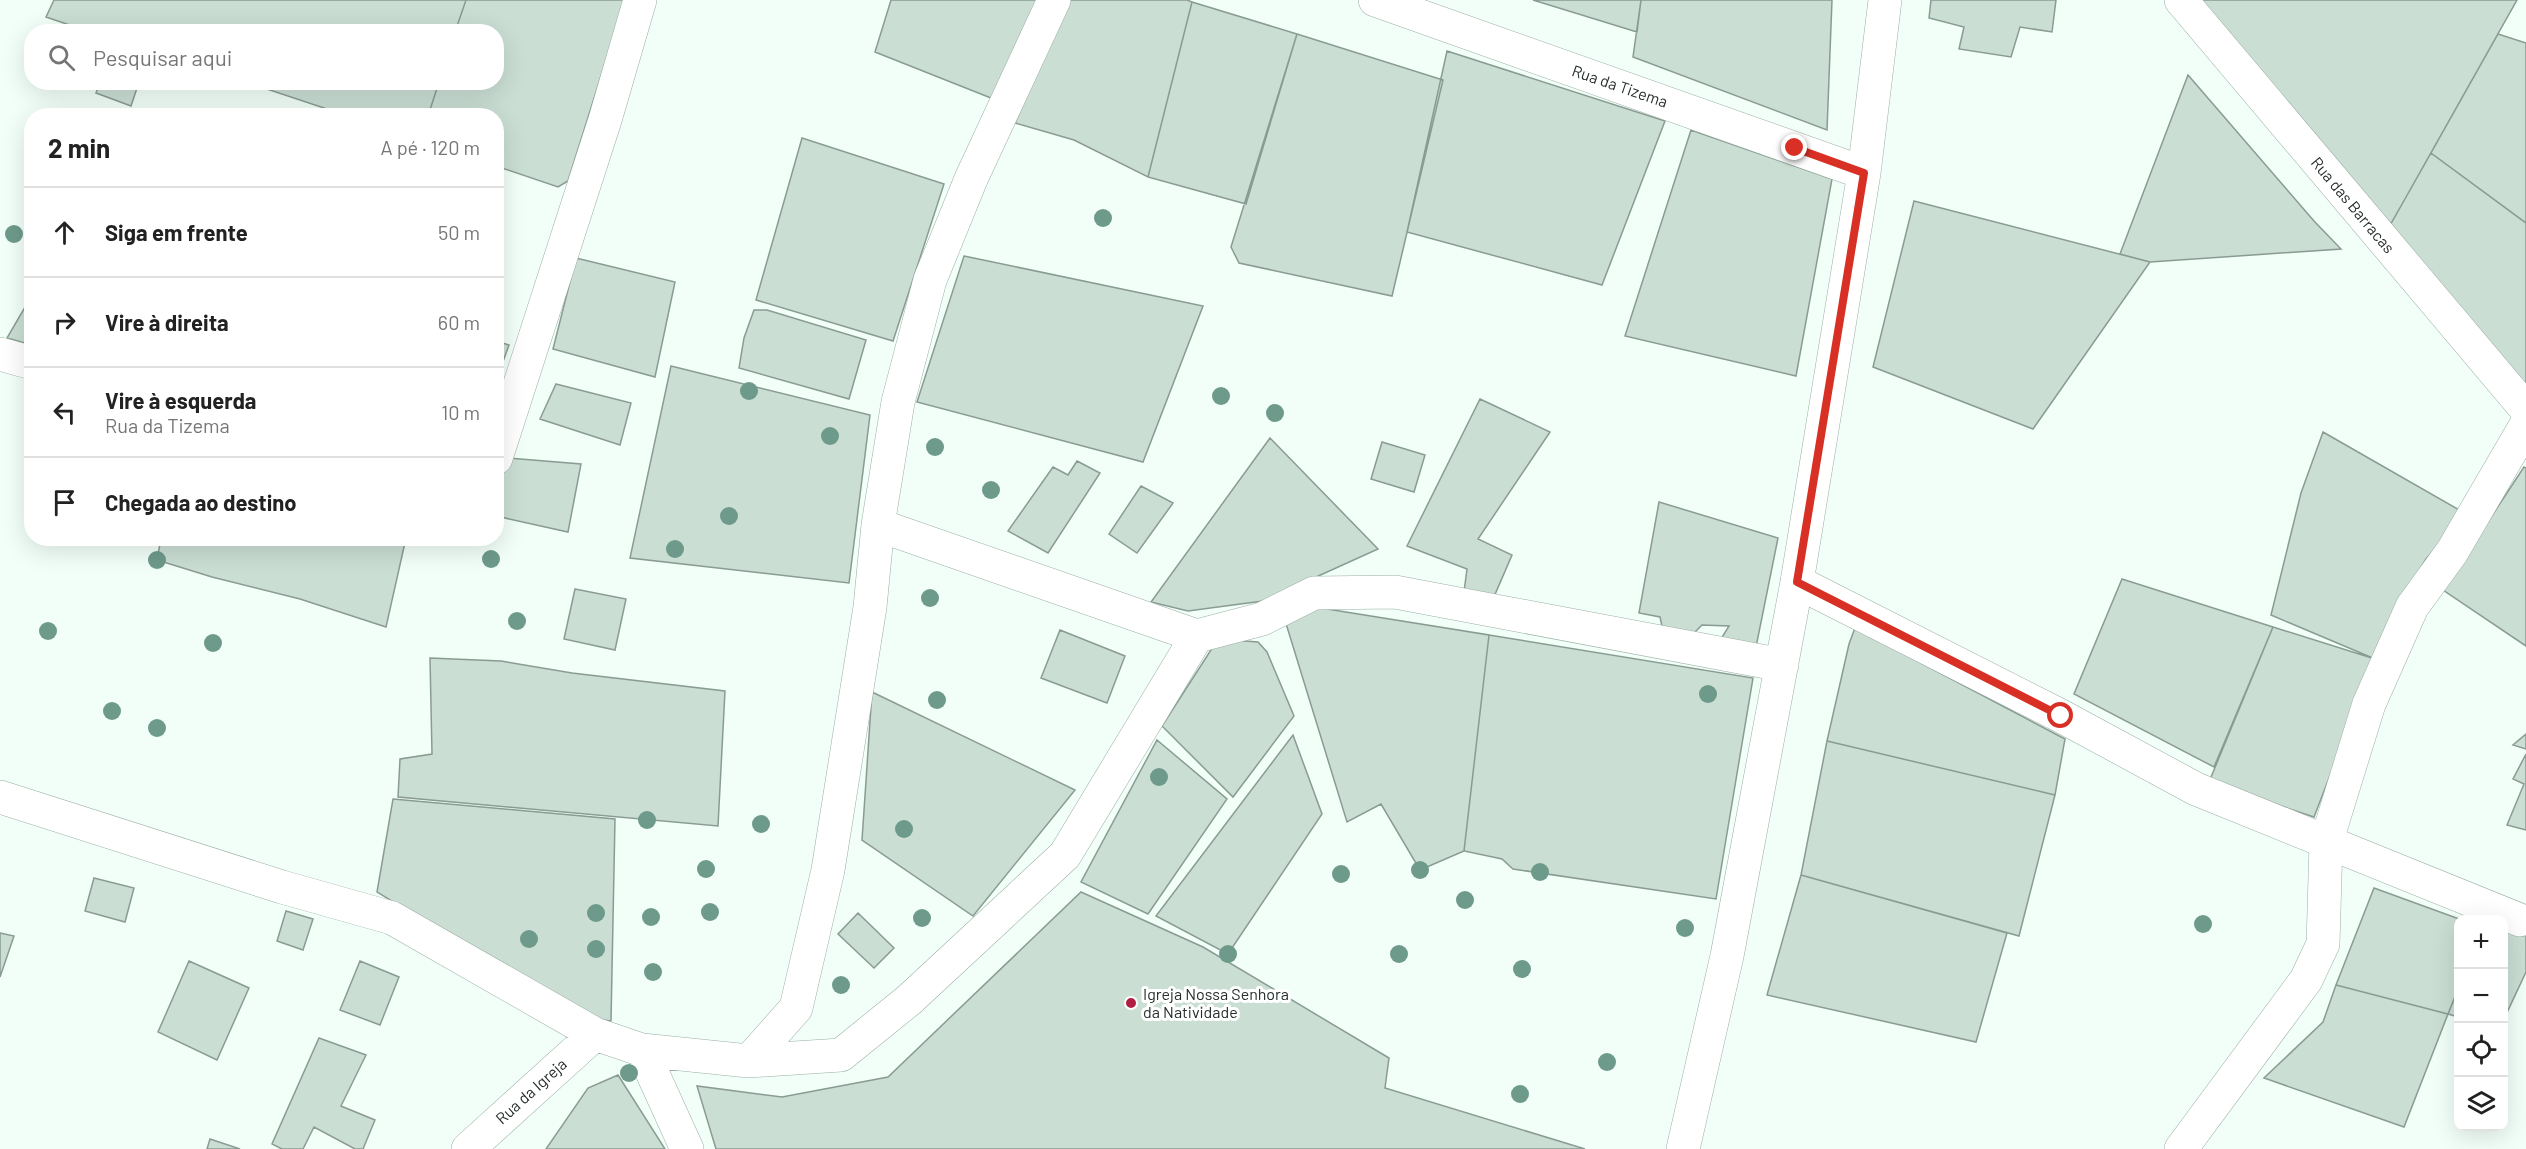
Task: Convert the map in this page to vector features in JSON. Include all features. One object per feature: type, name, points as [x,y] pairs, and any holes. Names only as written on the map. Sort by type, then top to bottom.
[{"type":"street","points":[[504,433],[605,120],[640,0]]},
{"type":"street","points":[[749,1061],[796,1008],[828,870],[870,607],[878,525],[898,402],[930,280],[971,179],[1054,0]]},
{"type":"street","name":"Rua da Tizema","points":[[1375,0],[1864,173]]},
{"type":"street","points":[[1683,1149],[1727,956],[1797,582],[1864,173],[1885,0]]},
{"type":"street","name":"Rua das Barracas","points":[[2181,0],[2526,409]]},
{"type":"street","points":[[0,354],[24,361]]},
{"type":"street","points":[[2181,1149],[2306,980],[2323,944],[2326,843],[2369,704],[2412,607],[2452,552],[2526,425]]},
{"type":"street","points":[[878,525],[1197,636],[1262,619],[1314,593],[1395,591],[1782,665]]},
{"type":"street","points":[[1797,582],[2061,716],[2196,789],[2520,920]]},
{"type":"street","points":[[0,797],[282,887],[392,918],[595,1034],[642,1050],[749,1061],[841,1055],[909,1000],[1065,855],[1197,636]]},
{"type":"street","name":"Rua da Igreja","points":[[468,1149],[595,1034]]},
{"type":"street","points":[[642,1050],[687,1149]]},
{"type":"building","points":[[54,0],[466,0],[458,24],[67,24],[46,17]]},
{"type":"building","points":[[466,0],[625,0],[568,181],[558,187],[504,169],[504,108],[431,108],[436,90],[504,90],[504,24],[458,24]]},
{"type":"building","points":[[891,0],[1044,0],[996,100],[875,52]]},
{"type":"building","points":[[1070,0],[1187,0],[1192,2],[1148,177],[1074,140],[1015,123]]},
{"type":"building","points":[[1533,0],[1641,0],[1637,32]]},
{"type":"building","points":[[1641,0],[1832,0],[1827,130],[1633,57]]},
{"type":"building","points":[[1931,0],[2056,0],[2052,32],[2020,27],[2011,57],[1959,49],[1964,27],[1929,18]]},
{"type":"building","points":[[2194,0],[2517,0],[2388,229]]},
{"type":"building","points":[[1192,2],[1297,34],[1246,204],[1148,177]]},
{"type":"building","points":[[1297,34],[1443,80],[1392,296],[1239,263],[1231,247]]},
{"type":"building","points":[[2498,34],[2526,43],[2526,223],[2431,153]]},
{"type":"building","points":[[1447,51],[1665,121],[1602,285],[1407,232]]},
{"type":"building","points":[[2188,75],[2341,249],[2150,262],[2120,254]]},
{"type":"building","points":[[97,90],[136,90],[131,106],[96,93]]},
{"type":"building","points":[[270,90],[436,90],[431,108],[324,108]]},
{"type":"building","points":[[1691,130],[1832,179],[1796,376],[1625,336]]},
{"type":"building","points":[[802,138],[944,184],[893,341],[756,300]]},
{"type":"building","points":[[2431,153],[2526,223],[2526,386],[2388,229]]},
{"type":"building","points":[[1914,201],[2150,262],[2033,429],[1873,367]]},
{"type":"building","points":[[964,256],[1203,306],[1143,462],[917,402]]},
{"type":"building","points":[[576,258],[675,282],[655,377],[553,349]]},
{"type":"building","points":[[24,309],[24,343],[7,338]]},
{"type":"building","points":[[754,310],[767,310],[866,340],[849,399],[739,368],[744,338]]},
{"type":"building","points":[[504,343],[509,345],[504,359]]},
{"type":"building","points":[[671,366],[870,415],[849,583],[630,558]]},
{"type":"building","points":[[556,384],[631,403],[620,445],[540,419]]},
{"type":"building","points":[[1480,399],[1550,432],[1478,539],[1512,555],[1493,599],[1464,592],[1467,569],[1407,546]]},
{"type":"building","points":[[2323,432],[2461,511],[2456,526],[2426,559],[2397,607],[2375,659],[2271,615],[2301,493]]},
{"type":"building","points":[[1270,438],[1378,549],[1263,601],[1188,611],[1151,602]]},
{"type":"building","points":[[1382,442],[1425,455],[1414,492],[1371,479]]},
{"type":"building","points":[[507,458],[581,464],[568,532],[504,518],[504,465]]},
{"type":"building","points":[[1077,461],[1100,473],[1048,553],[1008,531],[1053,467],[1068,475]]},
{"type":"building","points":[[2524,467],[2526,468],[2526,646],[2443,590]]},
{"type":"building","points":[[1141,486],[1173,503],[1137,553],[1109,534]]},
{"type":"building","points":[[1659,502],[1778,538],[1756,647],[1721,639],[1729,626],[1702,625],[1694,633],[1662,626],[1660,617],[1639,613]]},
{"type":"building","points":[[160,546],[404,546],[386,627],[300,599],[212,577],[157,560]]},
{"type":"building","points":[[2122,579],[2273,627],[2214,767],[2074,694]]},
{"type":"building","points":[[575,589],[626,599],[615,650],[564,639]]},
{"type":"building","points":[[1302,605],[1489,635],[1464,851],[1420,870],[1381,804],[1347,822],[1284,617]]},
{"type":"building","points":[[2273,627],[2375,659],[2314,817],[2209,782]]},
{"type":"building","points":[[1855,628],[2065,739],[2055,795],[1827,741],[1849,644]]},
{"type":"building","points":[[1060,630],[1125,656],[1107,703],[1041,678]]},
{"type":"building","points":[[1489,635],[1753,678],[1716,899],[1513,869],[1502,859],[1464,851]]},
{"type":"building","points":[[1218,639],[1258,642],[1267,652],[1294,716],[1233,797],[1162,726]]},
{"type":"building","points":[[430,658],[501,661],[572,673],[725,691],[718,826],[398,797],[400,759],[432,754]]},
{"type":"building","points":[[872,692],[1075,790],[973,916],[862,840]]},
{"type":"building","points":[[2526,734],[2526,749],[2513,745]]},
{"type":"building","points":[[1293,735],[1322,814],[1228,954],[1156,916]]},
{"type":"building","points":[[1157,740],[1227,799],[1148,914],[1081,882]]},
{"type":"building","points":[[1827,741],[2055,795],[2019,936],[1801,875]]},
{"type":"building","points":[[2526,754],[2526,830],[2507,825],[2524,784],[2513,779]]},
{"type":"building","points":[[393,799],[615,819],[611,1021],[579,1017],[377,892]]},
{"type":"building","points":[[1801,875],[2007,933],[1976,1042],[1767,995]]},
{"type":"building","points":[[94,878],[134,888],[125,922],[85,911]]},
{"type":"building","points":[[2374,888],[2454,917],[2454,999],[2448,1014],[2336,985]]},
{"type":"building","name":"Igreja Nossa Senhora da Natividade","points":[[1081,892],[1203,947],[1389,1058],[1385,1088],[1585,1149],[716,1149],[697,1086],[782,1097],[888,1077]]},
{"type":"building","points":[[286,911],[313,919],[303,950],[277,941]]},
{"type":"building","points":[[858,913],[894,948],[874,968],[838,934]]},
{"type":"building","points":[[2508,927],[2526,934],[2526,972],[2508,1010]]},
{"type":"building","points":[[0,933],[14,936],[0,977]]},
{"type":"building","points":[[189,961],[249,988],[217,1060],[158,1032]]},
{"type":"building","points":[[360,961],[399,977],[380,1025],[340,1010]]},
{"type":"building","points":[[2336,985],[2448,1014],[2404,1127],[2264,1078],[2323,1022]]},
{"type":"building","points":[[2454,1000],[2454,1016],[2448,1014]]},
{"type":"building","points":[[319,1038],[366,1055],[341,1106],[375,1120],[363,1149],[355,1149],[314,1127],[303,1149],[282,1149],[272,1144]]},
{"type":"building","points":[[618,1075],[665,1149],[546,1149],[588,1088]]},
{"type":"building","points":[[210,1139],[240,1149],[207,1149]]},
{"type":"place","name":"Igreja Nossa Senhora da Natividade","points":[[1131,1003]]},
{"type":"route","points":[[1795,148],[1864,173],[1797,582],[2061,716]]}]
